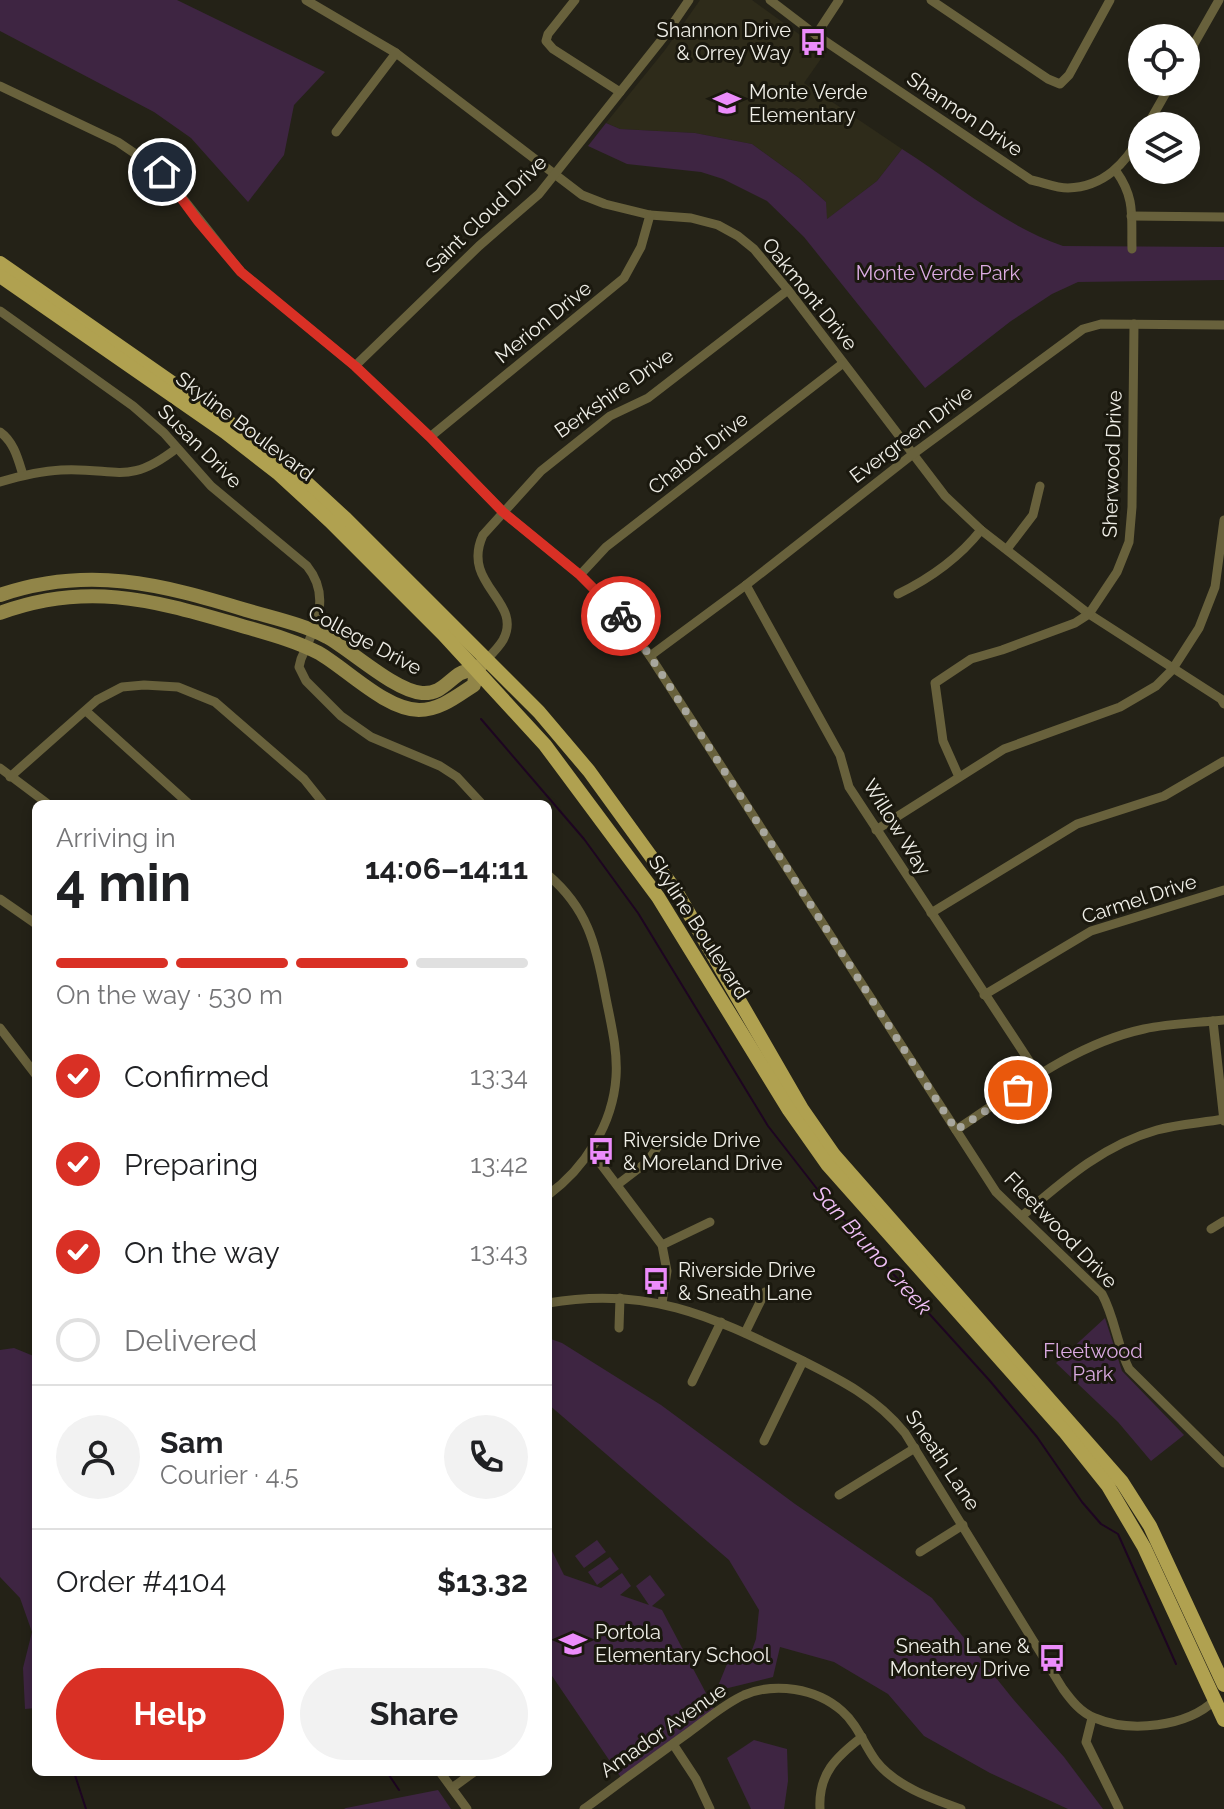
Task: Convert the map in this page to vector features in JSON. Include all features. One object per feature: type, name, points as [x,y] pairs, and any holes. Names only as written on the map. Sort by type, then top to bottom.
[{"type":"main road","name":"Skyline Boulevard","points":[[0,263],[240,430],[295,472],[346,519],[481,664],[635,864],[789,1110],[827,1164],[1103,1479],[1144,1547],[1219,1698],[1224,1720]]},
{"type":"main road","name":"Skyline Boulevard","points":[[0,276],[225,432],[279,474],[563,740],[661,869],[707,942],[802,1109],[834,1155],[1122,1482],[1150,1526],[1224,1685]]},
{"type":"street","name":"Oakmont Drive","points":[[306,0],[328,5],[396,53],[582,195],[650,215],[691,218],[718,225],[754,249],[945,496],[981,530],[1089,614],[1221,699],[1224,704]]},
{"type":"street","points":[[575,0],[548,34],[546,41],[553,49],[620,92]]},
{"type":"street","name":"Saint Cloud Drive","points":[[355,366],[479,246],[539,194],[663,38],[689,0]]},
{"type":"street","name":"Shannon Drive","points":[[770,0],[816,35],[1031,180],[1067,188],[1092,183],[1116,171]]},
{"type":"street","points":[[816,35],[839,0]]},
{"type":"street","points":[[931,0],[1060,84],[1069,75],[1108,4],[1095,0]]},
{"type":"street","points":[[1200,33],[1219,0]]},
{"type":"street","points":[[336,132],[396,53]]},
{"type":"street","name":"Fleetwood Drive","points":[[0,86],[118,142],[162,172],[241,272],[355,366],[503,512],[580,575],[617,612],[650,656],[996,1192],[1102,1294],[1111,1311],[1121,1353],[1129,1369],[1224,1463]]},
{"type":"street","points":[[1128,157],[1116,171],[1128,187],[1132,249]]},
{"type":"street","name":"Merion Drive","points":[[430,437],[624,278],[641,247],[650,215]]},
{"type":"street","points":[[1131,216],[1224,217]]},
{"type":"street","name":"Berkshire Drive","points":[[481,664],[502,642],[507,621],[504,609],[478,568],[477,548],[483,535],[541,471],[610,416],[648,398],[788,290]]},
{"type":"street","name":"Susan Drive","points":[[0,311],[94,376],[141,413],[211,486],[307,566],[315,577],[322,600],[299,667],[301,675],[341,716],[371,737],[440,766],[457,777],[478,800]]},
{"type":"street","name":"Evergreen Drive","points":[[650,656],[913,454],[1083,329],[1101,324],[1224,325]]},
{"type":"street","name":"Sherwood Drive","points":[[1089,614],[1117,572],[1129,542],[1134,324]]},
{"type":"street","name":"Chabot Drive","points":[[580,575],[606,547],[842,364]]},
{"type":"street","points":[[0,432],[7,437],[17,454],[23,475]]},
{"type":"street","points":[[0,482],[58,470],[133,473],[147,468],[177,448]]},
{"type":"street","points":[[1007,549],[1033,515],[1040,486]]},
{"type":"street","points":[[876,830],[1004,749],[1120,707],[1156,686],[1172,670],[1199,628],[1215,587],[1224,520]]},
{"type":"street","points":[[898,594],[924,581],[963,553],[981,530]]},
{"type":"street","name":"College Drive","points":[[0,595],[69,580],[132,581],[177,589],[309,638],[396,704],[420,710],[447,702],[474,685],[481,664]]},
{"type":"street","name":"Willow Way","points":[[746,585],[840,755],[849,787],[1039,1076]]},
{"type":"street","name":"College Drive","points":[[0,613],[71,596],[130,597],[309,638]]},
{"type":"street","points":[[959,777],[943,741],[935,683],[971,659],[1075,623],[1089,614]]},
{"type":"street","points":[[10,777],[97,700],[122,687],[178,687],[215,702],[304,779],[321,800]]},
{"type":"street","points":[[86,711],[185,800]]},
{"type":"street","points":[[931,913],[1077,824],[1164,796],[1224,761]]},
{"type":"street","points":[[0,768],[42,800]]},
{"type":"street","points":[[552,879],[566,891],[586,921],[599,962],[614,1042],[616,1079],[605,1125],[591,1151],[575,1172],[552,1192]]},
{"type":"street","name":"Carmel Drive","points":[[984,995],[1091,931],[1224,890]]},
{"type":"street","points":[[0,899],[32,921]]},
{"type":"street","points":[[956,1130],[1075,1053],[1145,1028],[1218,1021],[1224,1120],[1157,1130],[1116,1145],[1074,1172],[1022,1216]]},
{"type":"street","points":[[0,1028],[32,1070]]},
{"type":"street","points":[[617,1185],[647,1162],[657,1148]]},
{"type":"street","points":[[591,1151],[662,1245],[667,1271],[662,1303]]},
{"type":"street","points":[[1211,1229],[1224,1221]]},
{"type":"street","points":[[662,1245],[710,1222]]},
{"type":"street","points":[[745,1333],[765,1292]]},
{"type":"street","points":[[619,1328],[620,1298]]},
{"type":"street","name":"Sneath Lane","points":[[552,1302],[620,1298],[662,1303],[721,1322],[866,1395],[894,1419],[915,1448],[1063,1689],[1071,1701],[1092,1718]]},
{"type":"street","points":[[692,1382],[721,1322]]},
{"type":"street","points":[[764,1441],[803,1361]]},
{"type":"street","points":[[839,1495],[915,1448]]},
{"type":"street","points":[[920,1552],[963,1525]]},
{"type":"street","name":"Amador Avenue","points":[[584,1809],[743,1696],[778,1688],[803,1691],[828,1701],[842,1711],[877,1763],[888,1773],[945,1806],[961,1809]]},
{"type":"street","points":[[1119,1809],[1086,1742],[1092,1718],[1122,1724],[1156,1724],[1189,1716],[1219,1698]]},
{"type":"street","points":[[820,1809],[825,1774],[841,1753],[862,1737]]},
{"type":"street","points":[[673,1744],[696,1779],[710,1809]]},
{"type":"street","points":[[443,1776],[467,1809]]},
{"type":"street","points":[[452,1788],[468,1776]]},
{"type":"street","points":[[599,1798],[607,1809]]},
{"type":"shaded area","name":"Monte Verde Elementary","points":[[700,0],[752,0],[825,53],[804,83],[902,149],[877,181],[826,220],[826,202],[752,144],[695,133],[620,129],[606,123],[665,50]]},
{"type":"green space","points":[[0,0],[177,0],[325,72],[294,105],[284,155],[248,202],[191,138],[154,112],[0,31]]},
{"type":"green space","name":"Monte Verde Park","points":[[606,123],[620,129],[695,133],[752,144],[826,202],[827,219],[877,181],[902,149],[1000,215],[1063,246],[1224,247],[1224,280],[1078,282],[1052,294],[1011,321],[925,388],[804,237],[767,201],[723,179],[701,172],[627,164],[588,146]]},
{"type":"green space","name":"Fleetwood Park","points":[[1105,1318],[1122,1371],[1184,1435],[1151,1461],[1118,1422],[1056,1363]]},
{"type":"green space","points":[[552,1339],[661,1405],[795,1504],[932,1598],[1064,1757],[1103,1809],[1068,1809],[990,1773],[924,1736],[888,1694],[834,1662],[780,1647],[773,1677],[716,1691],[727,1664],[748,1661],[756,1639],[759,1610],[729,1560],[552,1407]]},
{"type":"green space","points":[[14,1348],[32,1355],[32,1632],[20,1598],[0,1577],[0,1350]]},
{"type":"green space","points":[[597,1540],[606,1552],[584,1568],[575,1556]]},
{"type":"green space","points":[[552,1551],[564,1575],[601,1588],[622,1573],[631,1586],[620,1595],[649,1605],[636,1586],[650,1575],[665,1595],[652,1606],[662,1610],[716,1712],[622,1779],[552,1676]]},
{"type":"green space","points":[[610,1557],[619,1569],[597,1585],[588,1572]]},
{"type":"green space","points":[[32,1632],[32,1708],[25,1709],[23,1668]]},
{"type":"green space","points":[[754,1740],[787,1749],[788,1781],[784,1809],[751,1809],[727,1758]]},
{"type":"green space","points":[[438,1790],[451,1809],[344,1809],[346,1808]]},
{"type":"waterway","name":"San Bruno Creek","points":[[481,719],[551,800]]},
{"type":"waterway","name":"San Bruno Creek","points":[[552,802],[584,839],[638,913],[768,1126],[821,1194],[1037,1437],[1082,1502],[1101,1524],[1118,1534],[1176,1664]]},
{"type":"waterway","name":"San Bruno Creek","points":[[75,1776],[86,1809]]},
{"type":"waterway","name":"San Bruno Creek","points":[[390,1776],[399,1790]]},
{"type":"way so far","points":[[621,616],[650,656],[956,1130],[1018,1090]]},
{"type":"place","name":"Shannon Drive & Orrey Way","points":[[813,42]]},
{"type":"place","name":"Monte Verde Elementary","points":[[727,103]]},
{"type":"place","name":"Riverside Drive & Moreland Drive","points":[[601,1151]]},
{"type":"place","name":"Riverside Drive & Sneath Lane","points":[[656,1281]]},
{"type":"place","name":"Portola Elementary School","points":[[573,1644]]},
{"type":"place","name":"Sneath Lane & Monterey Drive","points":[[1052,1658]]},
{"type":"route","points":[[162,172],[241,272],[355,366],[503,512],[580,575],[621,616]]}]
